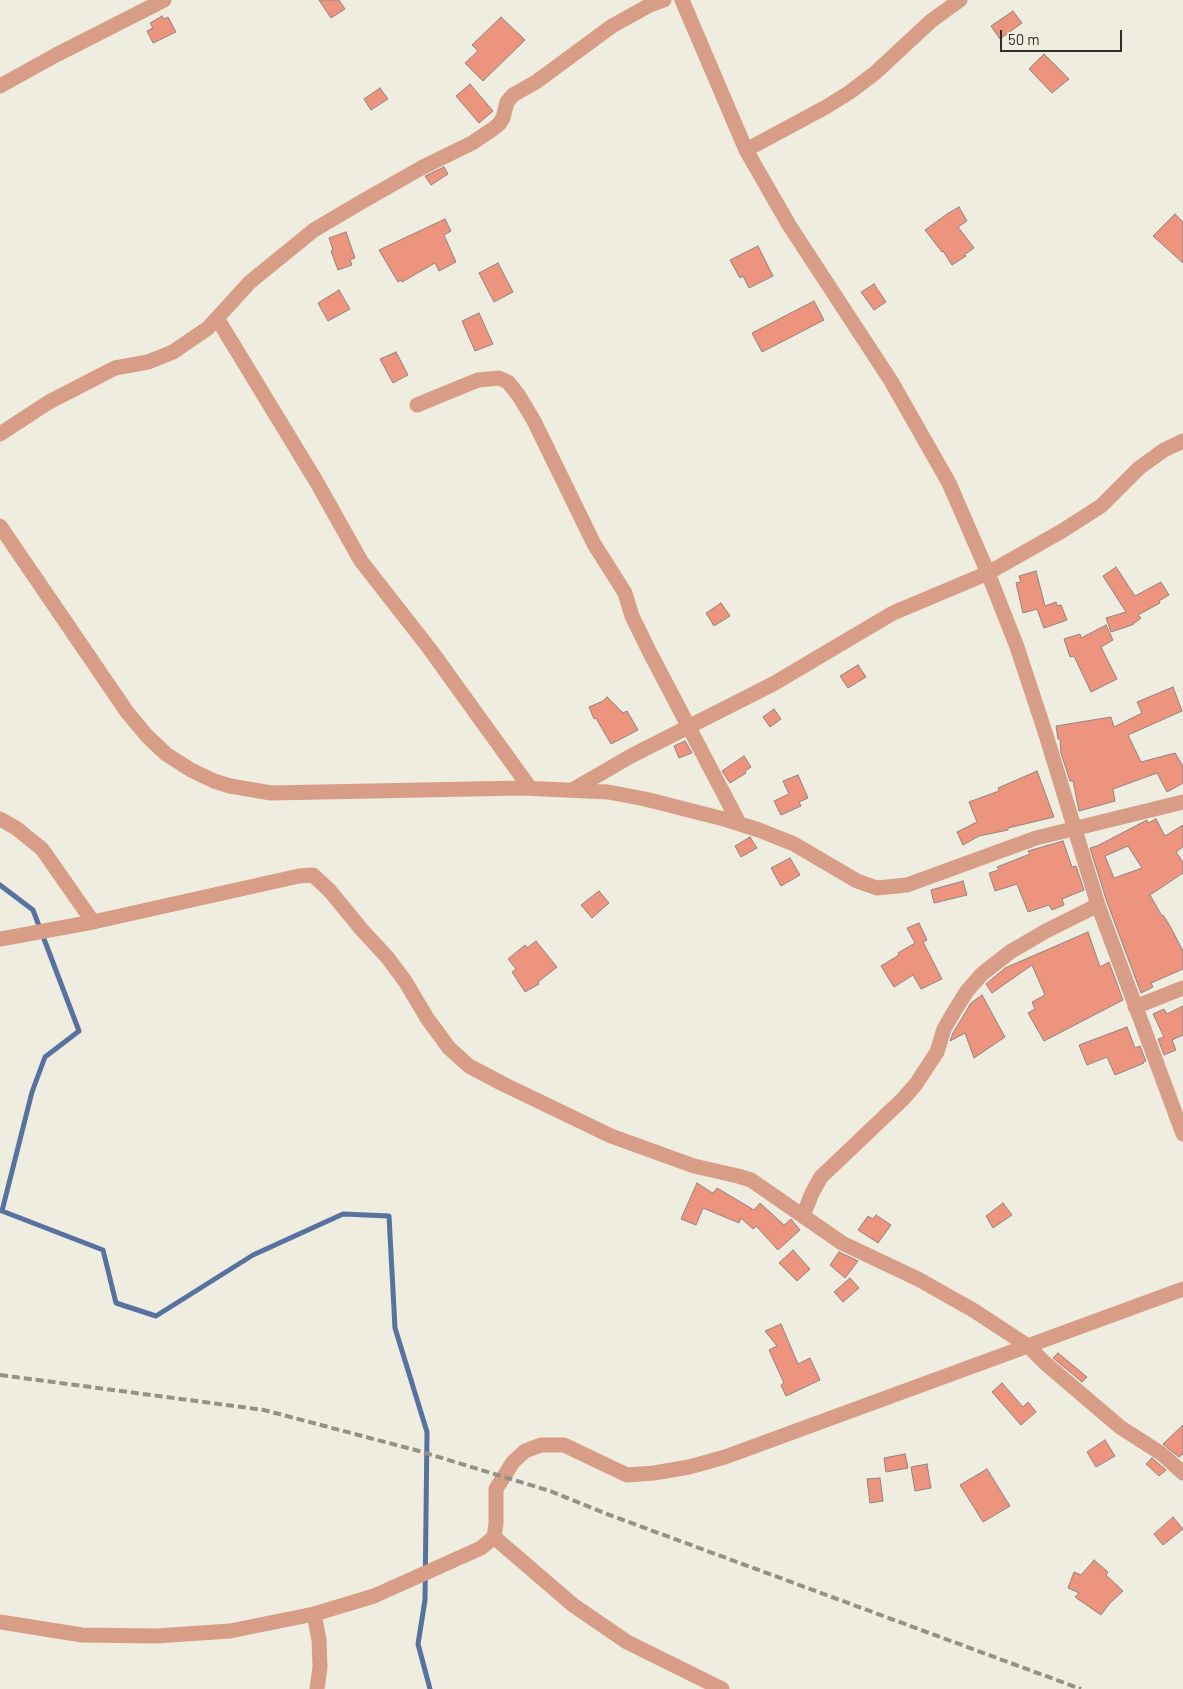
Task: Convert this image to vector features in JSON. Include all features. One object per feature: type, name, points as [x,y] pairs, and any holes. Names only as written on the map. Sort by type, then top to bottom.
[{"type":"street","points":[[0,86],[164,0]]},
{"type":"street","points":[[0,434],[49,402],[115,368],[148,362],[173,352],[208,328],[250,282],[314,230],[363,200],[472,143],[499,124],[503,118],[507,102],[520,90],[536,82],[612,26],[650,5],[664,0]]},
{"type":"street","points":[[682,0],[746,150],[789,225],[867,341],[892,382],[949,483],[988,572],[1020,656],[1098,905],[1183,1134]]},
{"type":"street","points":[[746,150],[850,92],[875,73],[899,48],[931,21],[960,0]]},
{"type":"street","points":[[217,318],[316,481],[361,561],[429,648],[530,788]]},
{"type":"street","points":[[417,406],[478,380],[499,378],[508,382],[519,396],[534,421],[594,544],[624,593],[632,616],[648,649],[740,824]]},
{"type":"street","points":[[574,789],[630,756],[773,684],[894,613],[988,572],[1083,519],[1100,506],[1139,468],[1164,450],[1183,441]]},
{"type":"street","points":[[0,526],[127,712],[147,736],[160,748],[191,770],[214,781],[270,794],[530,788],[608,792],[644,799],[740,824],[794,844],[857,881],[877,888],[907,886],[1036,838],[1183,802]]},
{"type":"street","points":[[0,819],[16,828],[42,849],[93,922]]},
{"type":"street","points":[[0,939],[93,922],[299,876],[313,875],[330,891],[387,957],[449,1048],[469,1066],[611,1136],[694,1166],[751,1180],[842,1243],[918,1278],[973,1310],[1028,1346],[1045,1363],[1120,1427],[1162,1454],[1183,1473]]},
{"type":"street","points":[[803,1216],[821,1177],[903,1099],[916,1084],[937,1052],[944,1029],[955,1010],[967,991],[982,974],[1010,952],[1046,930],[1098,905]]},
{"type":"street","points":[[1135,1007],[1183,988]]},
{"type":"street","points":[[0,1622],[82,1635],[156,1636],[230,1631],[314,1614],[374,1596],[480,1548],[494,1537],[496,1489],[513,1462],[526,1451],[541,1445],[564,1445],[627,1474],[654,1473],[689,1467],[725,1458],[1183,1289]]},
{"type":"street","points":[[494,1537],[573,1605],[627,1642],[722,1689]]},
{"type":"street","points":[[314,1614],[319,1640],[320,1667],[317,1689]]},
{"type":"building","points":[[319,0],[339,0],[345,9],[331,18]]},
{"type":"building","points":[[1013,11],[1022,23],[1000,39],[991,26]]},
{"type":"building","points":[[162,16],[164,19],[168,17],[176,32],[153,43],[147,31],[153,28],[150,23]]},
{"type":"building","points":[[501,17],[525,40],[483,81],[465,63],[478,51],[472,45]]},
{"type":"building","points":[[1044,54],[1069,79],[1052,93],[1029,69]]},
{"type":"building","points":[[470,84],[493,111],[479,123],[456,96]]},
{"type":"building","points":[[380,88],[388,99],[371,110],[364,99]]},
{"type":"building","points":[[444,167],[448,174],[431,185],[425,176]]},
{"type":"building","points":[[959,207],[967,221],[958,227],[974,248],[952,265],[925,230]]},
{"type":"building","points":[[1175,214],[1183,222],[1183,263],[1153,236]]},
{"type":"building","points":[[445,219],[451,231],[444,235],[456,262],[439,271],[435,263],[402,282],[401,280],[398,282],[379,250]]},
{"type":"building","points":[[346,232],[355,258],[350,260],[352,265],[338,270],[331,251],[333,250],[329,238]]},
{"type":"building","points":[[758,246],[773,276],[749,288],[743,276],[740,278],[730,260]]},
{"type":"building","points":[[498,263],[513,292],[494,302],[479,273]]},
{"type":"building","points":[[874,284],[886,302],[874,310],[861,292]]},
{"type":"building","points":[[339,290],[350,309],[328,321],[318,303]]},
{"type":"building","points":[[814,301],[824,320],[762,352],[752,333]]},
{"type":"building","points":[[479,313],[493,344],[475,351],[462,321]]},
{"type":"building","points":[[396,352],[408,375],[393,383],[380,359]]},
{"type":"building","points":[[1116,567],[1135,596],[1161,582],[1169,595],[1159,601],[1160,603],[1138,615],[1141,618],[1132,625],[1111,632],[1106,618],[1126,612],[1103,576]]},
{"type":"building","points":[[1036,571],[1045,606],[1056,602],[1057,606],[1061,605],[1067,620],[1044,628],[1037,609],[1023,613],[1016,583],[1021,582],[1019,576]]},
{"type":"building","points":[[721,603],[730,616],[714,626],[706,613]]},
{"type":"building","points":[[1106,625],[1113,640],[1101,647],[1117,679],[1091,692],[1074,656],[1070,657],[1064,639],[1080,634],[1081,638]]},
{"type":"building","points":[[858,665],[866,677],[848,688],[840,676]]},
{"type":"building","points":[[1173,687],[1182,711],[1128,735],[1141,762],[1175,753],[1183,766],[1183,783],[1167,792],[1157,773],[1113,789],[1115,801],[1079,811],[1073,781],[1070,781],[1061,753],[1060,739],[1058,739],[1056,726],[1111,717],[1114,727],[1142,713],[1137,702]]},
{"type":"building","points":[[607,697],[623,713],[627,711],[638,730],[611,744],[596,718],[594,719],[589,707],[603,701]]},
{"type":"building","points":[[774,709],[781,719],[770,727],[763,717]]},
{"type":"building","points":[[685,741],[692,753],[679,758],[674,746]]},
{"type":"building","points":[[744,756],[751,767],[745,771],[746,773],[730,783],[722,771]]},
{"type":"building","points":[[1037,771],[1054,817],[979,836],[963,845],[957,832],[977,822],[969,802],[999,791],[998,788]]},
{"type":"building","points":[[798,775],[808,798],[799,802],[801,806],[781,815],[774,801],[789,794],[783,781]]},
{"type":"building","points":[[1156,819],[1165,836],[1183,825],[1183,847],[1176,852],[1183,862],[1183,873],[1150,895],[1183,951],[1183,969],[1151,983],[1153,987],[1141,993],[1107,902],[1090,848],[1147,820],[1148,823]],"holes":[[[1128,846],[1142,868],[1114,878],[1105,856]]]},
{"type":"building","points":[[750,837],[757,848],[741,857],[735,846]]},
{"type":"building","points":[[1063,841],[1072,867],[1076,866],[1084,890],[1062,899],[1064,905],[1052,910],[1049,905],[1028,912],[1017,884],[995,891],[989,873],[999,870],[997,867],[1030,854],[1028,851]]},
{"type":"building","points":[[790,858],[800,875],[781,886],[771,868]]},
{"type":"building","points":[[963,881],[967,895],[934,903],[931,890]]},
{"type":"building","points":[[599,891],[609,903],[592,918],[581,905]]},
{"type":"building","points":[[919,923],[927,940],[923,942],[942,979],[921,989],[913,975],[894,987],[881,966],[915,943],[907,928]]},
{"type":"building","points":[[1088,932],[1100,967],[1109,962],[1123,1000],[1044,1041],[1028,1013],[1035,1009],[1032,1002],[1045,995],[1032,965],[992,993],[986,984],[1005,968]]},
{"type":"building","points":[[536,941],[557,967],[538,982],[539,984],[525,992],[512,972],[516,969],[508,959],[525,945],[527,948]]},
{"type":"building","points":[[982,995],[1005,1037],[974,1058],[965,1033],[950,1041],[971,1003]]},
{"type":"building","points":[[1183,1006],[1183,1035],[1172,1040],[1176,1050],[1164,1055],[1158,1039],[1164,1037],[1153,1014],[1164,1009],[1167,1014]]},
{"type":"building","points":[[1127,1027],[1135,1048],[1140,1046],[1146,1061],[1144,1063],[1115,1075],[1107,1057],[1087,1065],[1079,1045]]},
{"type":"building","points":[[697,1183],[714,1194],[717,1188],[754,1210],[760,1203],[784,1225],[791,1219],[800,1230],[778,1250],[756,1226],[753,1229],[741,1218],[739,1223],[703,1208],[696,1225],[681,1219]]},
{"type":"building","points":[[1003,1203],[1012,1215],[993,1228],[986,1216]]},
{"type":"building","points":[[876,1215],[891,1225],[878,1243],[858,1230],[868,1216],[873,1219]]},
{"type":"building","points":[[793,1250],[810,1269],[797,1281],[779,1263]]},
{"type":"building","points":[[839,1252],[858,1261],[845,1278],[830,1265]]},
{"type":"building","points":[[850,1278],[859,1288],[843,1302],[834,1292]]},
{"type":"building","points":[[781,1324],[798,1364],[810,1358],[820,1380],[786,1396],[781,1385],[784,1383],[769,1350],[777,1346],[765,1331]]},
{"type":"building","points":[[1058,1353],[1087,1377],[1082,1382],[1053,1358]]},
{"type":"building","points":[[1002,1383],[1023,1407],[1028,1402],[1036,1412],[1021,1425],[992,1392]]},
{"type":"building","points":[[1183,1425],[1183,1454],[1179,1457],[1163,1444]]},
{"type":"building","points":[[1105,1440],[1115,1456],[1096,1467],[1087,1452]]},
{"type":"building","points":[[905,1454],[908,1468],[886,1472],[884,1458]]},
{"type":"building","points":[[1152,1458],[1166,1470],[1159,1476],[1146,1464]]},
{"type":"building","points":[[927,1464],[931,1488],[915,1491],[911,1467]]},
{"type":"building","points":[[987,1469],[1010,1506],[983,1522],[960,1485]]},
{"type":"building","points":[[880,1478],[883,1501],[870,1503],[867,1479]]},
{"type":"building","points":[[1173,1517],[1183,1529],[1163,1545],[1154,1534]]},
{"type":"building","points":[[1094,1560],[1108,1572],[1106,1575],[1123,1591],[1101,1615],[1075,1597],[1079,1593],[1068,1588],[1074,1572],[1081,1575]]},
{"type":"waterway","points":[[0,885],[33,910],[79,1031],[45,1057],[32,1092],[2,1211],[103,1250],[116,1303],[156,1316],[253,1255],[343,1214],[389,1216],[395,1328],[427,1432],[425,1600],[418,1644],[430,1689]]},
{"type":"railway","points":[[0,1375],[264,1410],[419,1451],[550,1491],[607,1514],[1081,1689]]}]
